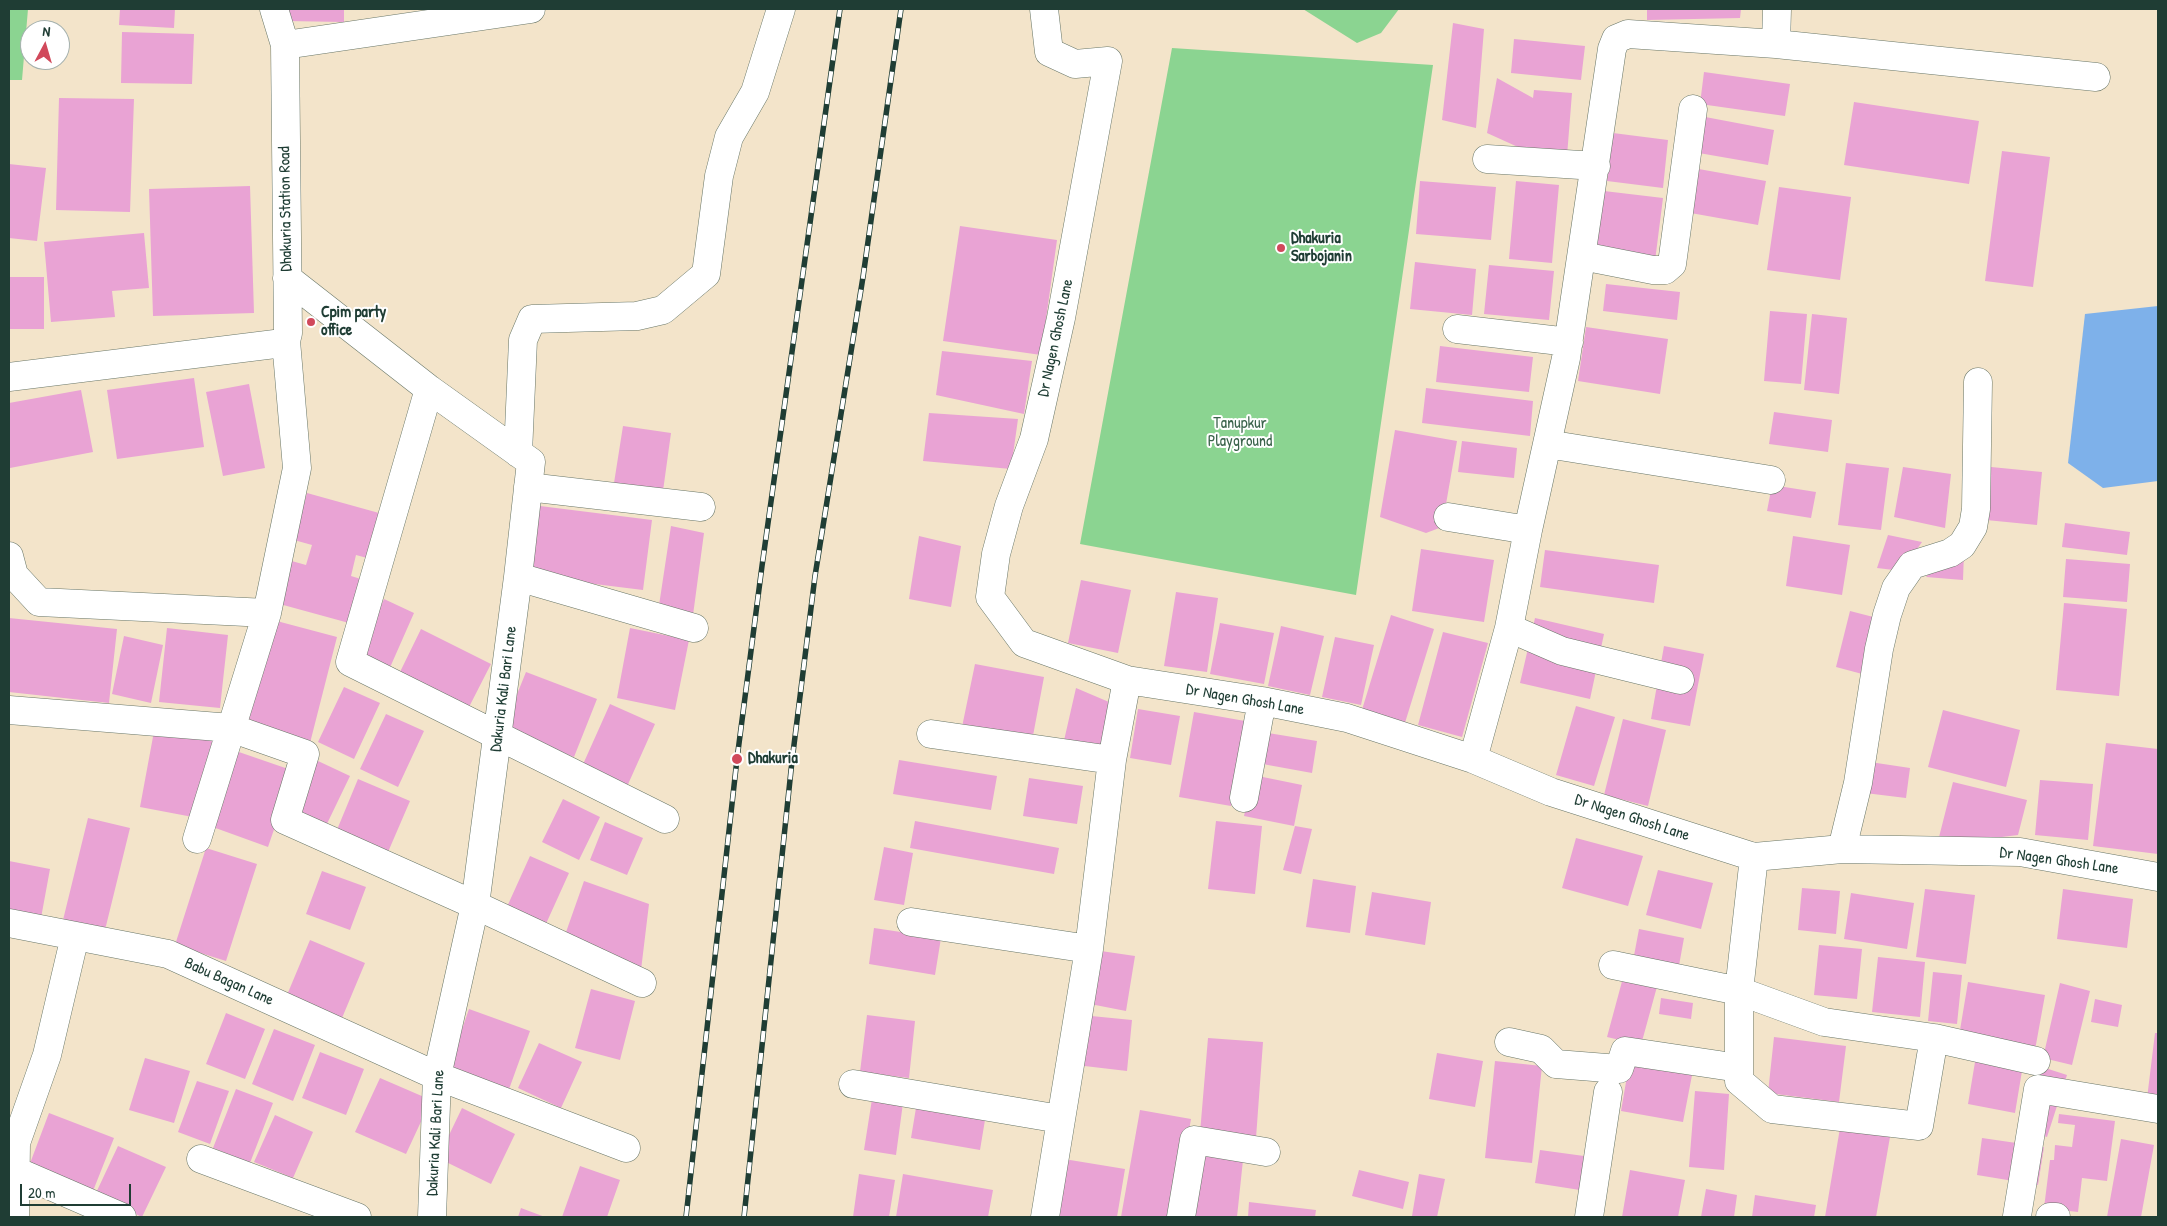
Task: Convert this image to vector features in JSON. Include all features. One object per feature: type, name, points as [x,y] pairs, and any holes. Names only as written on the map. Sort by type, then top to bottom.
[{"type":"street","name":"Dhakuria Station Road","points":[[197,839],[267,613],[297,468],[286,341],[288,332],[285,45],[274,9]]},
{"type":"street","points":[[285,45],[531,9]]},
{"type":"street","points":[[518,454],[523,340],[532,319],[637,316],[663,310],[706,274],[719,176],[730,137],[755,92],[781,9]]},
{"type":"street","name":"Dr Nagen Ghosh Lane","points":[[1044,9],[1049,52],[1075,64],[1108,61],[1061,318],[1034,439],[1009,506],[996,554],[990,597],[1024,643],[1127,680],[1262,701],[1347,718],[1473,759],[1551,792],[1754,857],[1842,849],[2020,852],[2158,877]]},
{"type":"street","points":[[1776,44],[1777,9]]},
{"type":"street","points":[[1473,759],[1509,628],[1546,444],[1569,342],[1612,49],[1616,39],[1628,34],[1776,44],[2096,77]]},
{"type":"street","points":[[1582,256],[1653,270],[1665,270],[1672,264],[1693,109]]},
{"type":"street","points":[[1487,159],[1596,166]]},
{"type":"street","name":"Dakuria Kali Bari Lane","points":[[287,278],[429,389],[531,462],[498,736],[475,905],[437,1076],[432,1217]]},
{"type":"street","points":[[1457,328],[1569,342]]},
{"type":"street","points":[[9,377],[283,343],[286,341]]},
{"type":"street","points":[[1842,849],[1858,783],[1879,649],[1896,588],[1912,566],[1950,553],[1962,545],[1973,528],[1976,509],[1978,382]]},
{"type":"street","points":[[429,389],[350,662],[665,819]]},
{"type":"street","points":[[1546,444],[1770,480]]},
{"type":"street","points":[[528,486],[701,507]]},
{"type":"street","points":[[1448,517],[1528,530]]},
{"type":"street","points":[[9,556],[14,575],[39,602],[267,613]]},
{"type":"street","points":[[518,577],[694,628]]},
{"type":"street","points":[[1509,628],[1562,651],[1680,680]]},
{"type":"street","points":[[1045,1217],[1089,949],[1112,760],[1127,680]]},
{"type":"street","points":[[1244,798],[1262,701]]},
{"type":"street","points":[[9,710],[231,728],[305,754],[285,820],[475,905],[642,983]]},
{"type":"street","points":[[931,734],[1112,760]]},
{"type":"street","points":[[1754,857],[1739,991],[1739,1081],[1772,1110],[1919,1126],[1934,1038]]},
{"type":"street","points":[[911,922],[1089,949]]},
{"type":"street","name":"Babu Bagan Lane","points":[[9,923],[168,954],[437,1076],[626,1148]]},
{"type":"street","points":[[15,1217],[12,1170],[16,1143],[47,1055],[75,936]]},
{"type":"street","points":[[1613,965],[1739,991],[1824,1022],[1934,1038],[2036,1061]]},
{"type":"street","points":[[1509,1042],[1541,1049],[1556,1064],[1619,1069],[1625,1052],[1738,1068]]},
{"type":"street","points":[[852,1084],[1060,1119]]},
{"type":"street","points":[[2016,1216],[2038,1089],[2158,1109]]},
{"type":"street","points":[[1589,1217],[1608,1092]]},
{"type":"street","points":[[1182,1217],[1194,1140],[1266,1152]]},
{"type":"street","points":[[201,1159],[357,1217]]},
{"type":"street","points":[[12,1170],[122,1217]]},
{"type":"street","points":[[2050,1217],[2056,1217]]},
{"type":"green space","points":[[9,9],[28,9],[27,20],[20,20],[20,70],[23,70],[22,80],[9,80]]},
{"type":"green space","points":[[1303,9],[1399,9],[1381,33],[1357,43]]},
{"type":"green space","name":"Tanupkur Playground","points":[[1172,48],[1433,65],[1356,595],[1080,544]]},
{"type":"water","points":[[2158,306],[2158,481],[2103,488],[2068,463],[2085,314]]},
{"type":"building","points":[[120,9],[175,9],[174,28],[119,25]]},
{"type":"building","points":[[284,9],[344,9],[344,22],[286,21]]},
{"type":"building","points":[[1647,9],[1741,9],[1740,18],[1647,20]]},
{"type":"building","points":[[1453,23],[1484,29],[1476,128],[1442,120]]},
{"type":"building","points":[[122,32],[194,34],[192,84],[121,83]]},
{"type":"building","points":[[1514,39],[1585,46],[1581,80],[1511,73]]},
{"type":"building","points":[[1704,72],[1790,84],[1785,116],[1700,104]]},
{"type":"building","points":[[1497,78],[1533,98],[1534,90],[1572,93],[1567,156],[1529,152],[1487,133]]},
{"type":"building","points":[[59,98],[134,99],[130,212],[56,210]]},
{"type":"building","points":[[1854,102],[1979,121],[1969,184],[1844,165]]},
{"type":"building","points":[[1700,116],[1774,130],[1768,165],[1693,152]]},
{"type":"building","points":[[1613,133],[1668,140],[1663,188],[1607,181]]},
{"type":"building","points":[[2002,151],[2050,157],[2033,287],[1985,281]]},
{"type":"building","points":[[9,164],[46,168],[37,241],[9,238]]},
{"type":"building","points":[[1693,168],[1766,181],[1758,225],[1685,212]]},
{"type":"building","points":[[1420,181],[1496,187],[1491,240],[1416,234]]},
{"type":"building","points":[[1516,181],[1559,185],[1552,263],[1509,259]]},
{"type":"building","points":[[250,186],[254,313],[153,316],[149,189]]},
{"type":"building","points":[[1779,187],[1851,197],[1840,280],[1767,270]]},
{"type":"building","points":[[1604,191],[1663,198],[1655,261],[1596,253]]},
{"type":"building","points":[[960,226],[1057,240],[1041,355],[943,341]]},
{"type":"building","points":[[144,233],[149,288],[112,291],[115,317],[51,322],[44,242]]},
{"type":"building","points":[[1415,262],[1476,269],[1472,315],[1410,309]]},
{"type":"building","points":[[1489,265],[1554,271],[1549,320],[1484,314]]},
{"type":"building","points":[[9,277],[44,277],[44,329],[9,329]]},
{"type":"building","points":[[1606,284],[1680,292],[1677,320],[1603,311]]},
{"type":"building","points":[[1770,311],[1807,314],[1801,384],[1764,381]]},
{"type":"building","points":[[1812,314],[1847,318],[1839,394],[1804,390]]},
{"type":"building","points":[[1586,327],[1668,339],[1660,394],[1578,381]]},
{"type":"building","points":[[1440,346],[1533,357],[1529,392],[1436,382]]},
{"type":"building","points":[[942,351],[1032,361],[1024,414],[936,395]]},
{"type":"building","points":[[194,378],[204,447],[117,459],[107,390]]},
{"type":"building","points":[[249,384],[265,468],[223,476],[206,392]]},
{"type":"building","points":[[1426,388],[1533,401],[1530,436],[1422,423]]},
{"type":"building","points":[[81,390],[93,452],[10,468],[9,403]]},
{"type":"building","points":[[1774,412],[1832,420],[1828,452],[1769,444]]},
{"type":"building","points":[[929,413],[1018,419],[1011,469],[923,461]]},
{"type":"building","points":[[623,426],[671,433],[663,491],[614,483]]},
{"type":"building","points":[[1395,430],[1457,441],[1442,527],[1426,533],[1380,517]]},
{"type":"building","points":[[1462,441],[1517,448],[1514,478],[1458,472]]},
{"type":"building","points":[[1846,463],[1889,468],[1881,530],[1838,525]]},
{"type":"building","points":[[1981,466],[2042,472],[2037,525],[1976,519]]},
{"type":"building","points":[[1903,467],[1951,474],[1945,528],[1894,517]]},
{"type":"building","points":[[1772,485],[1816,492],[1811,518],[1767,511]]},
{"type":"building","points":[[307,493],[379,513],[367,558],[356,555],[351,576],[361,579],[349,623],[276,603],[288,560],[306,565],[312,545],[294,540]]},
{"type":"building","points":[[540,506],[652,520],[643,590],[530,576]]},
{"type":"building","points":[[2065,523],[2130,532],[2127,555],[2062,547]]},
{"type":"building","points":[[671,526],[704,533],[693,615],[658,612]]},
{"type":"building","points":[[1888,535],[1922,542],[1902,571],[1877,568]]},
{"type":"building","points":[[919,536],[961,546],[951,607],[909,599]]},
{"type":"building","points":[[1793,536],[1850,545],[1842,595],[1786,586]]},
{"type":"building","points":[[1421,549],[1494,560],[1484,622],[1412,611]]},
{"type":"building","points":[[1545,550],[1659,565],[1654,603],[1540,587]]},
{"type":"building","points":[[1964,552],[1963,580],[1926,577],[1942,559]]},
{"type":"building","points":[[2066,559],[2130,564],[2127,602],[2063,597]]},
{"type":"building","points":[[1081,580],[1131,590],[1118,653],[1068,643]]},
{"type":"building","points":[[1176,592],[1218,598],[1207,672],[1164,666]]},
{"type":"building","points":[[384,599],[414,613],[388,672],[358,658]]},
{"type":"building","points":[[2064,603],[2127,609],[2119,696],[2056,690]]},
{"type":"building","points":[[1850,611],[1881,619],[1866,675],[1836,667]]},
{"type":"building","points":[[1391,615],[1434,629],[1404,726],[1361,713]]},
{"type":"building","points":[[9,618],[117,629],[109,703],[9,692]]},
{"type":"building","points":[[1535,618],[1604,634],[1590,699],[1520,683]]},
{"type":"building","points":[[273,620],[337,637],[310,743],[246,726]]},
{"type":"building","points":[[1220,623],[1274,633],[1264,684],[1210,674]]},
{"type":"building","points":[[1281,626],[1324,636],[1310,695],[1268,686]]},
{"type":"building","points":[[167,628],[228,635],[220,708],[159,702]]},
{"type":"building","points":[[630,628],[689,640],[675,710],[617,698]]},
{"type":"building","points":[[421,629],[491,664],[469,707],[400,672]]},
{"type":"building","points":[[1443,632],[1488,643],[1462,737],[1418,725]]},
{"type":"building","points":[[124,636],[163,645],[151,703],[112,694]]},
{"type":"building","points":[[1335,637],[1374,645],[1361,705],[1322,697]]},
{"type":"building","points":[[1664,646],[1704,654],[1690,726],[1651,719]]},
{"type":"building","points":[[975,664],[1044,677],[1032,741],[962,727]]},
{"type":"building","points":[[526,672],[597,699],[574,757],[503,729]]},
{"type":"building","points":[[344,687],[380,703],[354,759],[318,742]]},
{"type":"building","points":[[1076,688],[1116,705],[1107,752],[1063,745]]},
{"type":"building","points":[[610,704],[655,724],[625,791],[580,771]]},
{"type":"building","points":[[1576,706],[1615,717],[1594,786],[1556,775]]},
{"type":"building","points":[[1138,709],[1180,716],[1171,765],[1130,758]]},
{"type":"building","points":[[1943,710],[2020,730],[2006,787],[1928,767]]},
{"type":"building","points":[[1194,712],[1245,721],[1231,806],[1179,797]]},
{"type":"building","points":[[386,714],[424,731],[398,787],[360,769]]},
{"type":"building","points":[[1623,719],[1666,730],[1648,806],[1604,795]]},
{"type":"building","points":[[155,726],[213,737],[198,818],[140,807]]},
{"type":"building","points":[[1262,732],[1317,741],[1312,773],[1257,763]]},
{"type":"building","points":[[2106,743],[2158,749],[2158,854],[2093,846]]},
{"type":"building","points":[[236,751],[294,771],[268,847],[210,826]]},
{"type":"building","points":[[899,760],[997,776],[991,810],[893,794]]},
{"type":"building","points":[[318,761],[350,776],[324,830],[291,814]]},
{"type":"building","points":[[1870,762],[1910,768],[1906,798],[1865,793]]},
{"type":"building","points":[[1253,775],[1302,785],[1294,826],[1244,816]]},
{"type":"building","points":[[1029,778],[1083,786],[1077,824],[1023,816]]},
{"type":"building","points":[[358,779],[410,801],[385,859],[334,837]]},
{"type":"building","points":[[2040,780],[2093,784],[2088,840],[2035,835]]},
{"type":"building","points":[[1953,782],[2027,800],[2018,835],[1937,845]]},
{"type":"building","points":[[563,799],[600,817],[579,860],[542,842]]},
{"type":"building","points":[[88,818],[130,828],[105,930],[63,920]]},
{"type":"building","points":[[915,821],[1059,848],[1054,874],[910,848]]},
{"type":"building","points":[[1216,821],[1262,826],[1255,894],[1208,889]]},
{"type":"building","points":[[605,822],[643,838],[627,875],[590,860]]},
{"type":"building","points":[[1295,826],[1312,829],[1301,874],[1283,870]]},
{"type":"building","points":[[1576,838],[1643,856],[1628,906],[1562,888]]},
{"type":"building","points":[[884,847],[913,853],[904,905],[874,900]]},
{"type":"building","points":[[206,848],[257,864],[226,961],[175,945]]},
{"type":"building","points":[[530,856],[569,873],[545,926],[506,909]]},
{"type":"building","points":[[9,861],[50,869],[41,918],[9,912]]},
{"type":"building","points":[[1658,870],[1713,883],[1701,929],[1646,915]]},
{"type":"building","points":[[322,871],[366,887],[350,930],[306,914]]},
{"type":"building","points":[[1313,879],[1356,886],[1350,933],[1306,927]]},
{"type":"building","points":[[584,881],[649,904],[641,970],[565,935]]},
{"type":"building","points":[[1802,888],[1840,891],[1836,934],[1798,930]]},
{"type":"building","points":[[1925,889],[1975,895],[1966,964],[1916,957]]},
{"type":"building","points":[[2063,889],[2133,899],[2127,948],[2057,939]]},
{"type":"building","points":[[1372,892],[1431,902],[1425,945],[1365,935]]},
{"type":"building","points":[[1851,893],[1914,903],[1907,949],[1844,939]]},
{"type":"building","points":[[874,928],[941,938],[935,975],[869,964]]},
{"type":"building","points":[[1639,929],[1684,938],[1678,971],[1633,961]]},
{"type":"building","points":[[310,940],[365,963],[342,1018],[287,995]]},
{"type":"building","points":[[1819,945],[1862,949],[1857,999],[1814,995]]},
{"type":"building","points":[[1094,950],[1135,956],[1126,1011],[1085,1003]]},
{"type":"building","points":[[1878,957],[1925,962],[1920,1017],[1872,1012]]},
{"type":"building","points":[[1933,972],[1962,975],[1957,1024],[1928,1021]]},
{"type":"building","points":[[1624,974],[1658,983],[1641,1045],[1607,1037]]},
{"type":"building","points":[[1968,982],[2045,995],[2035,1050],[1959,1036]]},
{"type":"building","points":[[2060,983],[2090,991],[2072,1065],[2043,1058]]},
{"type":"building","points":[[591,989],[635,1001],[620,1060],[575,1048]]},
{"type":"building","points":[[1661,998],[1693,1003],[1691,1019],[1659,1014]]},
{"type":"building","points":[[2095,999],[2122,1005],[2118,1027],[2091,1022]]},
{"type":"building","points":[[469,1009],[530,1031],[508,1092],[448,1070]]},
{"type":"building","points":[[226,1013],[265,1029],[245,1079],[206,1064]]},
{"type":"building","points":[[867,1015],[915,1021],[909,1078],[860,1072]]},
{"type":"building","points":[[1081,1015],[1132,1020],[1127,1071],[1076,1065]]},
{"type":"building","points":[[274,1029],[315,1045],[293,1101],[252,1084]]},
{"type":"building","points":[[2155,1033],[2158,1033],[2158,1117],[2145,1115]]},
{"type":"building","points":[[1774,1037],[1846,1046],[1839,1102],[1768,1093]]},
{"type":"building","points":[[1208,1038],[1263,1042],[1256,1138],[1200,1133]]},
{"type":"building","points":[[539,1043],[582,1062],[561,1108],[518,1088]]},
{"type":"building","points":[[320,1052],[364,1069],[346,1115],[302,1098]]},
{"type":"building","points":[[1437,1053],[1483,1061],[1475,1107],[1429,1099]]},
{"type":"building","points":[[1976,1056],[2023,1065],[2015,1113],[1968,1104]]},
{"type":"building","points":[[145,1058],[190,1071],[174,1123],[129,1110]]},
{"type":"building","points":[[1630,1059],[1693,1070],[1683,1122],[1621,1111]]},
{"type":"building","points":[[1495,1061],[1542,1066],[1532,1163],[1485,1158]]},
{"type":"building","points":[[2039,1066],[2067,1075],[2047,1137],[2019,1128]]},
{"type":"building","points":[[380,1078],[431,1100],[406,1154],[355,1132]]},
{"type":"building","points":[[197,1081],[229,1091],[210,1144],[178,1132]]},
{"type":"building","points":[[236,1089],[273,1103],[250,1163],[213,1148]]},
{"type":"building","points":[[1695,1091],[1729,1094],[1724,1170],[1689,1167]]},
{"type":"building","points":[[872,1099],[903,1103],[896,1155],[864,1150]]},
{"type":"building","points":[[462,1108],[515,1134],[491,1184],[438,1158]]},
{"type":"building","points":[[916,1108],[985,1120],[980,1150],[911,1138]]},
{"type":"building","points":[[1140,1110],[1191,1119],[1174,1217],[1121,1217]]},
{"type":"building","points":[[49,1113],[114,1138],[93,1191],[29,1166]]},
{"type":"building","points":[[2059,1114],[2115,1121],[2107,1181],[2082,1178],[2078,1212],[2044,1208],[2050,1160],[2054,1160],[2055,1145],[2072,1147],[2075,1125],[2058,1123]]},
{"type":"building","points":[[275,1115],[313,1132],[293,1178],[254,1162]]},
{"type":"building","points":[[1840,1128],[1890,1137],[1876,1217],[1825,1217]]},
{"type":"building","points":[[1982,1138],[2044,1147],[2038,1185],[1977,1175]]},
{"type":"building","points":[[2121,1139],[2154,1145],[2141,1217],[2107,1217]]},
{"type":"building","points":[[118,1146],[166,1167],[142,1217],[95,1195]]},
{"type":"building","points":[[1540,1150],[1584,1156],[1580,1190],[1535,1183]]},
{"type":"building","points":[[1199,1155],[1243,1160],[1237,1217],[1192,1217]]},
{"type":"building","points":[[1064,1159],[1125,1169],[1117,1217],[1055,1217]]},
{"type":"building","points":[[580,1166],[620,1180],[607,1217],[562,1217]]},
{"type":"building","points":[[1359,1170],[1409,1182],[1403,1209],[1352,1196]]},
{"type":"building","points":[[1630,1170],[1685,1180],[1678,1217],[1622,1217]]},
{"type":"building","points":[[859,1174],[895,1180],[889,1217],[853,1217]]},
{"type":"building","points":[[903,1174],[993,1190],[988,1217],[896,1217]]},
{"type":"building","points":[[1419,1174],[1445,1179],[1437,1217],[1412,1216]]},
{"type":"building","points":[[1706,1189],[1737,1195],[1734,1217],[1701,1217]]},
{"type":"building","points":[[1755,1195],[1816,1205],[1814,1217],[1752,1217]]},
{"type":"building","points":[[1249,1202],[1316,1210],[1315,1217],[1248,1217]]},
{"type":"building","points":[[521,1208],[545,1217],[518,1217]]},
{"type":"railway","points":[[686,1217],[737,759],[840,9]]},
{"type":"railway","points":[[744,1217],[792,761],[815,576],[863,277],[901,9]]},
{"type":"place","name":"Dhakuria Sarbojanin","points":[[1281,248]]},
{"type":"place","name":"Cpim party office","points":[[311,322]]},
{"type":"place","name":"Dhakuria","points":[[737,759]]}]
